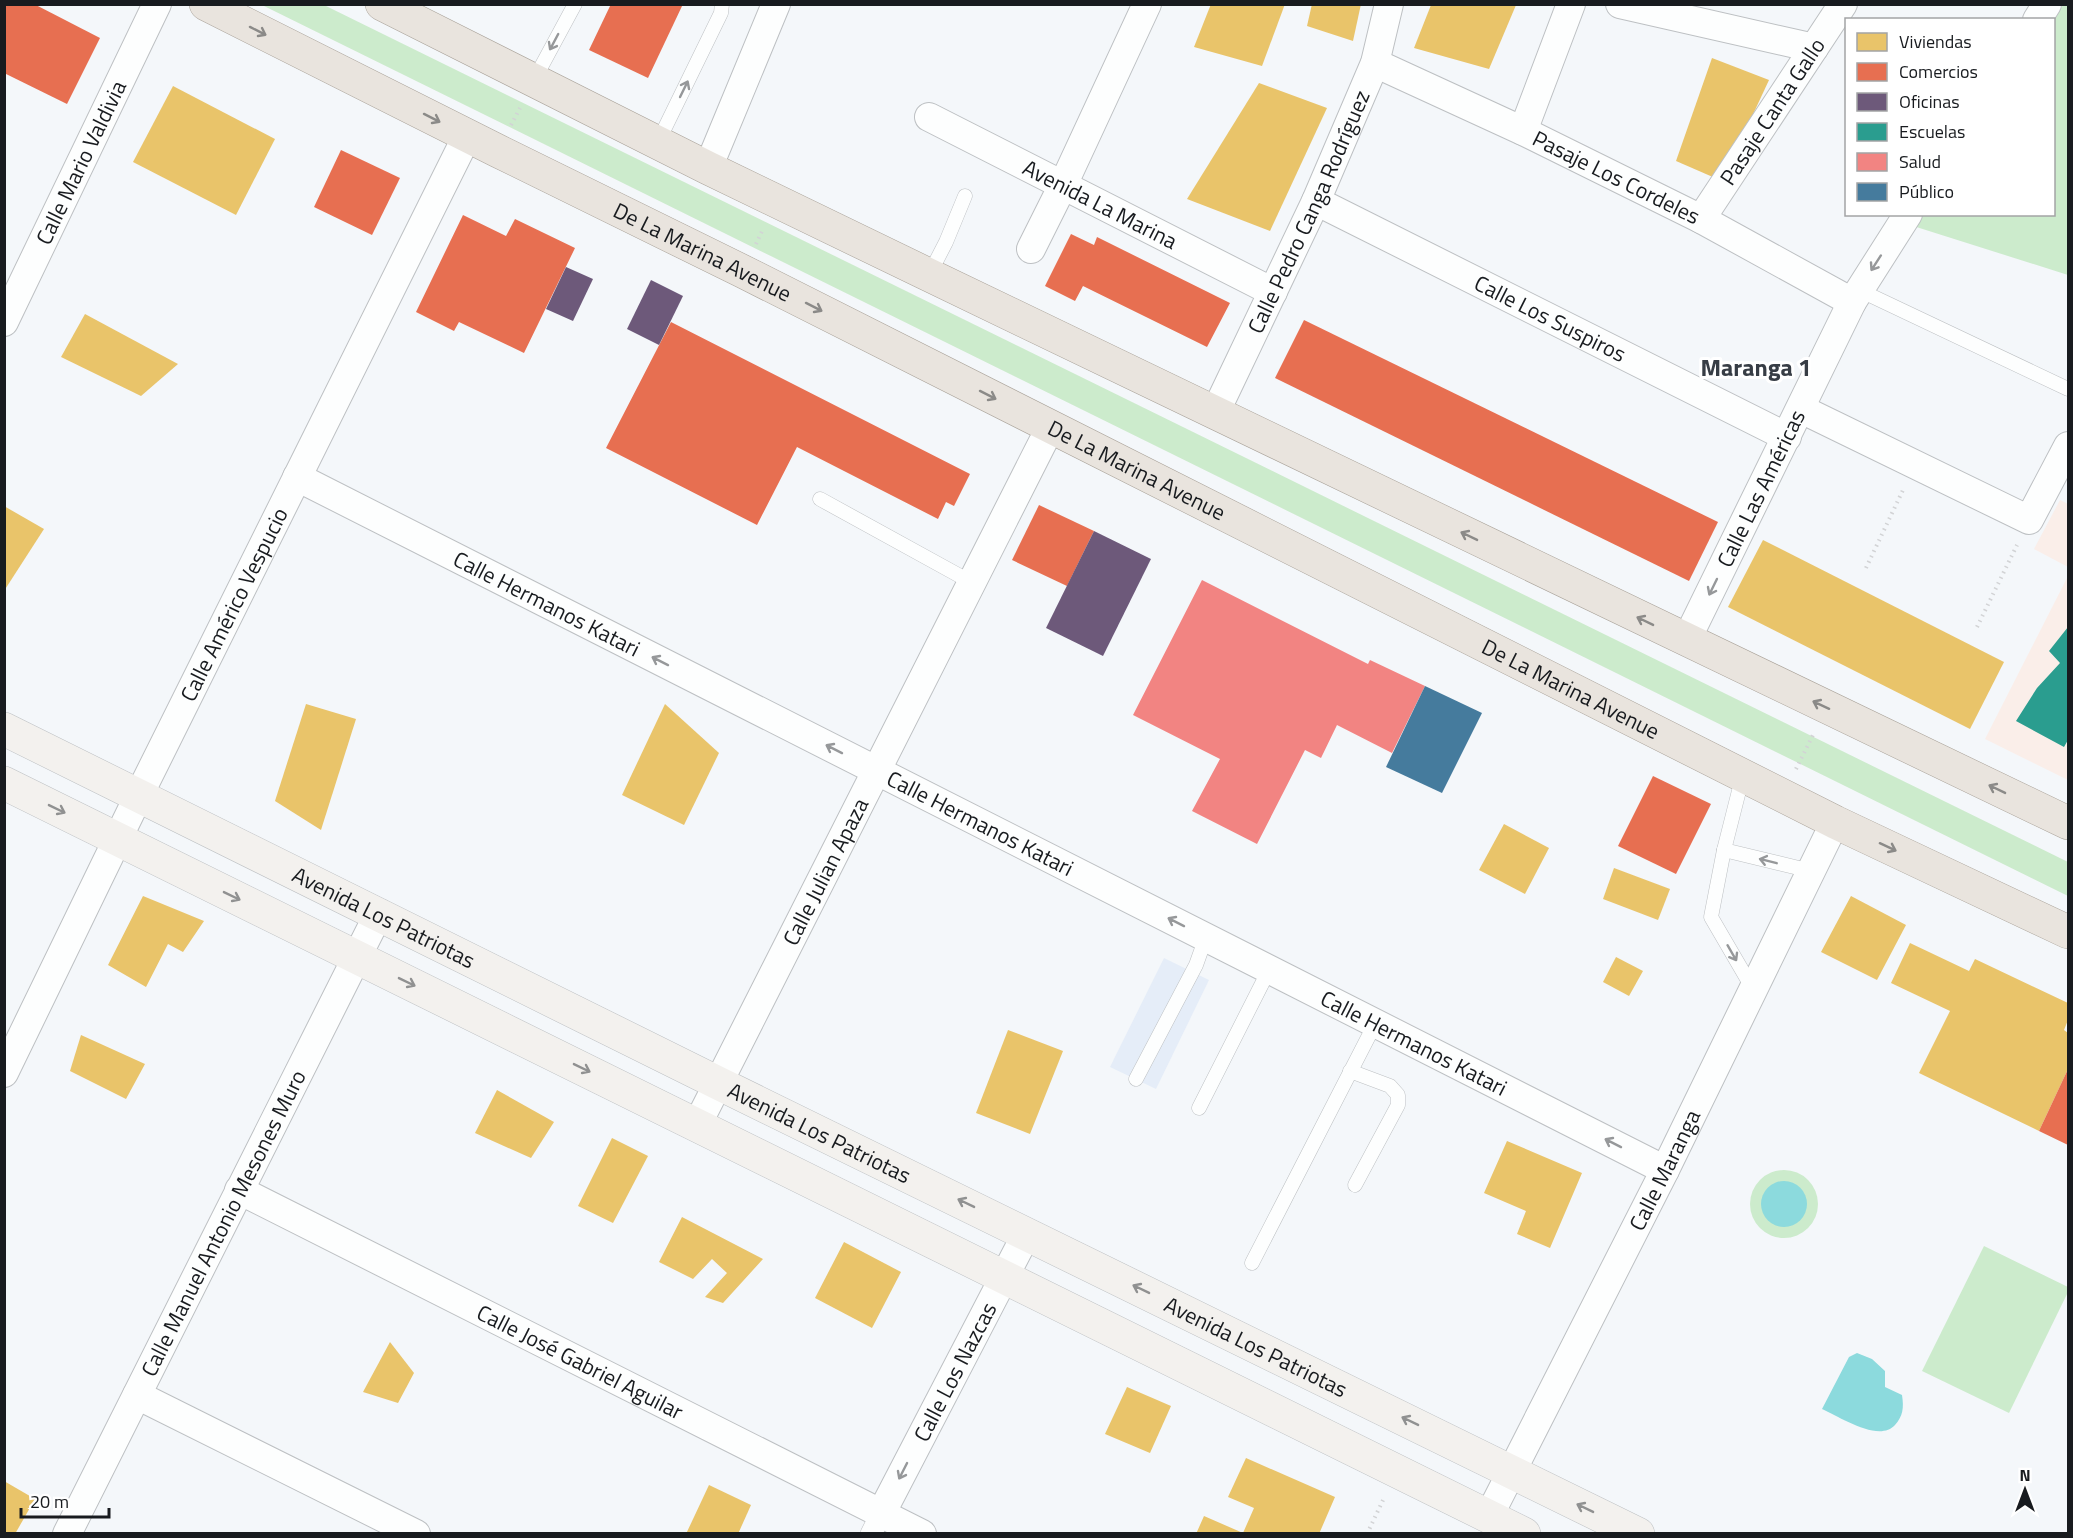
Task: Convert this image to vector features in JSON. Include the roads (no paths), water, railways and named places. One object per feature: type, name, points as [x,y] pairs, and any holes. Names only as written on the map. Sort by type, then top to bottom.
[{"type":"main road","name":"De La Marina Avenue","points":[[206,4],[742,271],[1835,822],[2068,932]]},
{"type":"main road","points":[[382,4],[708,168],[2068,823]]},
{"type":"main road","name":"Avenida Los Patriotas","points":[[4,729],[718,1083],[1638,1533]]},
{"type":"main road","points":[[4,783],[1524,1533]]},
{"type":"main road","points":[[2030,805],[2068,804]]},
{"type":"street","name":"Calle Mario Valdivia","points":[[4,322],[157,4]]},
{"type":"street","points":[[708,168],[776,4]]},
{"type":"street","name":"Calle Pedro Canga Rodríguez","points":[[1215,414],[1316,201],[1375,63],[1389,4]]},
{"type":"street","points":[[1523,131],[1571,4]]},
{"type":"street","points":[[1620,4],[1814,48]]},
{"type":"street","name":"Pasaje Canta Gallo","points":[[1701,219],[1843,4]]},
{"type":"street","points":[[2038,18],[2047,4]]},
{"type":"street","points":[[1031,249],[1064,185],[1145,5]]},
{"type":"street","name":"Pasaje Los Cordeles","points":[[1375,63],[1523,131],[1855,296]]},
{"type":"street","name":"Avenida La Marina","points":[[929,117],[1273,292]]},
{"type":"street","name":"Calle Américo Vespucio","points":[[4,1073],[139,795],[467,136]]},
{"type":"street","name":"Calle Los Suspiros","points":[[1316,201],[1786,437]]},
{"type":"street","name":"Calle Las Américas","points":[[1686,641],[1855,296],[1907,216]]},
{"type":"street","points":[[1801,409],[2029,520],[2068,446]]},
{"type":"street","name":"Calle Julian Apaza","points":[[697,1125],[1050,426]]},
{"type":"street","name":"Calle Hermanos Katari","points":[[297,477],[1665,1170]]},
{"type":"street","name":"Calle Maranga","points":[[1489,1516],[1665,1170],[1835,822]]},
{"type":"street","name":"Calle Manuel Antonio Mesones Muro","points":[[67,1533],[379,913]]},
{"type":"street","name":"Calle José Gabriel Aguilar","points":[[239,1190],[876,1523],[922,1533]]},
{"type":"street","name":"Calle Los Nazcas","points":[[876,1523],[1027,1233]]},
{"type":"street","points":[[137,1395],[416,1533]]},
{"type":"lane","points":[[534,80],[574,4]]},
{"type":"lane","points":[[658,142],[721,13],[722,4]]},
{"type":"lane","points":[[929,275],[965,196]]},
{"type":"lane","name":"Pasaje Los Cordeles","points":[[1855,296],[2068,389]]},
{"type":"lane","points":[[820,500],[971,582]]},
{"type":"lane","points":[[1743,775],[1724,850],[1711,917],[1753,989]]},
{"type":"lane","points":[[1724,850],[1811,871]]},
{"type":"lane","points":[[1136,1079],[1196,965],[1206,938]]},
{"type":"lane","points":[[1199,1108],[1269,969]]},
{"type":"lane","points":[[1252,1263],[1376,1022]]},
{"type":"lane","points":[[1350,1071],[1390,1086],[1398,1095],[1398,1104],[1355,1185]]},
{"type":"water","points":[[1784,1181],[1800,1188],[1807,1204],[1800,1220],[1784,1227],[1768,1220],[1761,1204],[1768,1188]]},
{"type":"water","points":[[1857,1353],[1872,1359],[1885,1371],[1885,1387],[1902,1395],[1901,1415],[1898,1422],[1888,1430],[1879,1431],[1859,1427],[1822,1409],[1849,1357]]},
{"type":"district","name":"Maranga 1","points":[[1756,367]]}]
